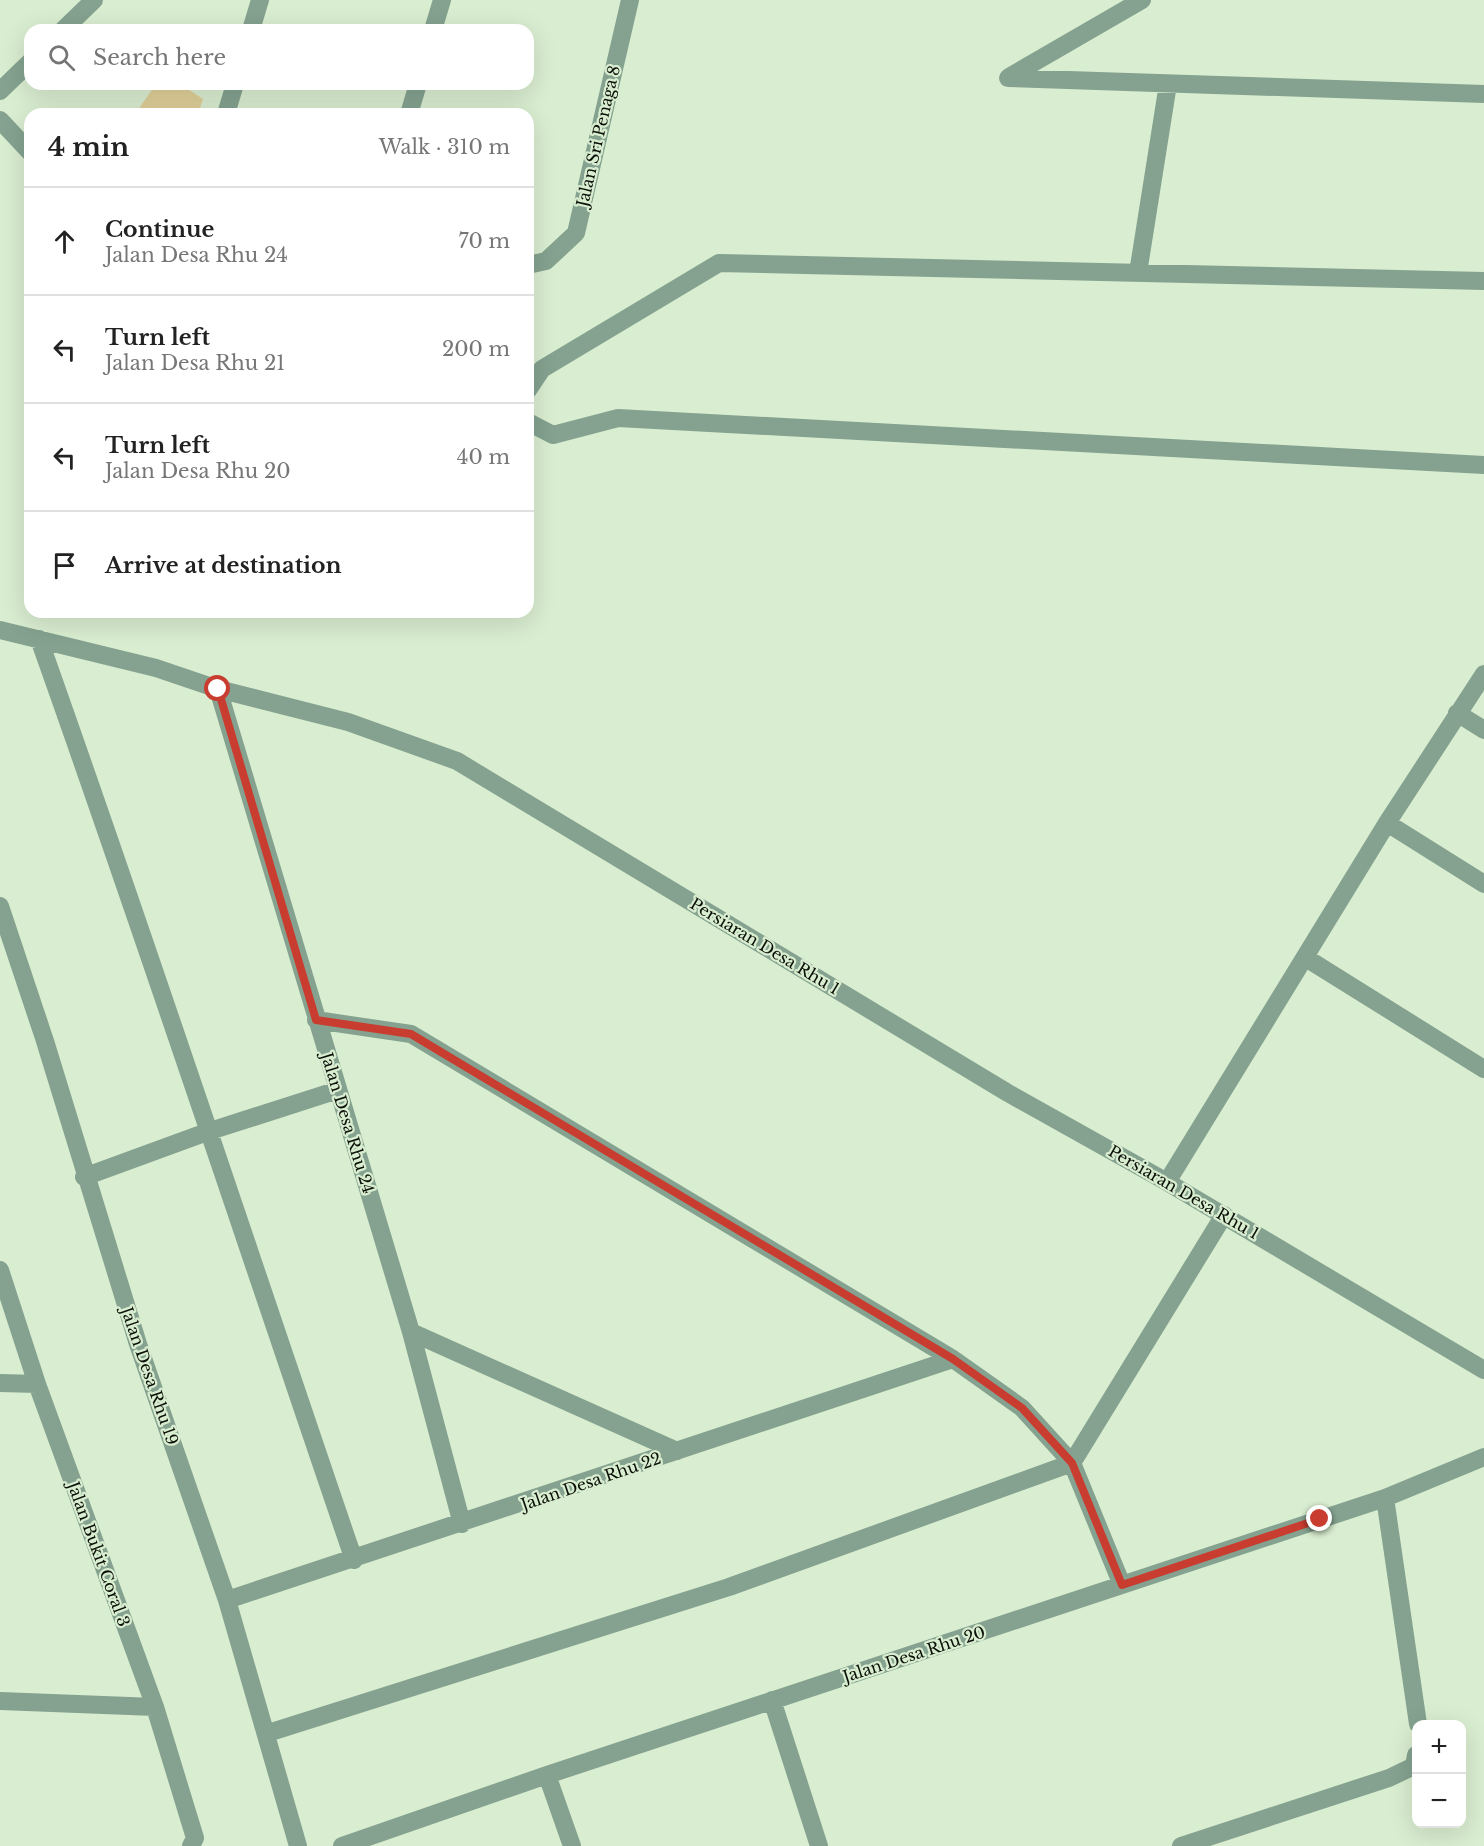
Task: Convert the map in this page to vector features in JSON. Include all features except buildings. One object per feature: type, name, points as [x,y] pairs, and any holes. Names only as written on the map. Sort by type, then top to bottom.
[{"type":"street","points":[[69,24],[94,0]]},
{"type":"street","points":[[253,24],[260,0]]},
{"type":"street","points":[[435,24],[442,0]]},
{"type":"street","name":"Jalan Sri Penaga 8","points":[[534,264],[546,261],[576,233],[630,0]]},
{"type":"street","points":[[1142,0],[1008,78],[1484,94]]},
{"type":"street","points":[[0,91],[24,68]]},
{"type":"street","points":[[1138,273],[1168,84]]},
{"type":"street","points":[[228,108],[233,90]]},
{"type":"street","points":[[412,108],[416,90]]},
{"type":"street","points":[[0,120],[24,146]]},
{"type":"street","points":[[534,381],[542,369],[718,263],[1484,281]]},
{"type":"street","points":[[534,425],[553,435],[618,418],[1484,465]]},
{"type":"street","name":"Persiaran Desa Rhu 1","points":[[0,630],[156,668],[218,689],[348,722],[457,760],[1008,1093],[1224,1215],[1484,1370]]},
{"type":"street","points":[[39,639],[128,889],[207,1132],[354,1560]]},
{"type":"street","points":[[1167,1182],[1387,823],[1484,674]]},
{"type":"street","name":"Jalan Desa Rhu 24","points":[[218,689],[411,1332],[462,1524]]},
{"type":"street","points":[[1457,713],[1484,729]]},
{"type":"street","points":[[1387,823],[1484,884]]},
{"type":"street","name":"Jalan Desa Rhu 19","points":[[0,906],[45,1041],[84,1177],[138,1344],[227,1600],[268,1733],[298,1846]]},
{"type":"street","points":[[1306,958],[1484,1069]]},
{"type":"street","points":[[316,1020],[411,1034],[953,1359],[1022,1408],[1072,1463],[1122,1585]]},
{"type":"street","points":[[84,1177],[207,1132],[338,1090]]},
{"type":"street","points":[[268,1733],[729,1587],[1072,1463],[1224,1215]]},
{"type":"street","name":"Jalan Bukit Coral 3","points":[[0,1270],[37,1384],[155,1707],[193,1842]]},
{"type":"street","points":[[411,1332],[677,1451]]},
{"type":"street","name":"Jalan Desa Rhu 22","points":[[227,1600],[354,1560],[953,1359]]},
{"type":"street","points":[[0,1383],[37,1384]]},
{"type":"street","name":"Jalan Desa Rhu 20","points":[[342,1846],[547,1775],[1386,1498],[1484,1458]]},
{"type":"street","points":[[1386,1498],[1417,1720]]},
{"type":"street","points":[[0,1701],[155,1707]]},
{"type":"street","points":[[772,1701],[819,1846]]},
{"type":"street","points":[[1181,1846],[1389,1778],[1412,1767]]},
{"type":"street","points":[[547,1775],[572,1846]]},
{"type":"shaded area","points":[[152,90],[189,90],[203,99],[200,108],[139,108]]},
{"type":"route","points":[[218,689],[316,1020],[411,1034],[953,1359],[1022,1408],[1072,1463],[1122,1585],[1320,1519]]}]
